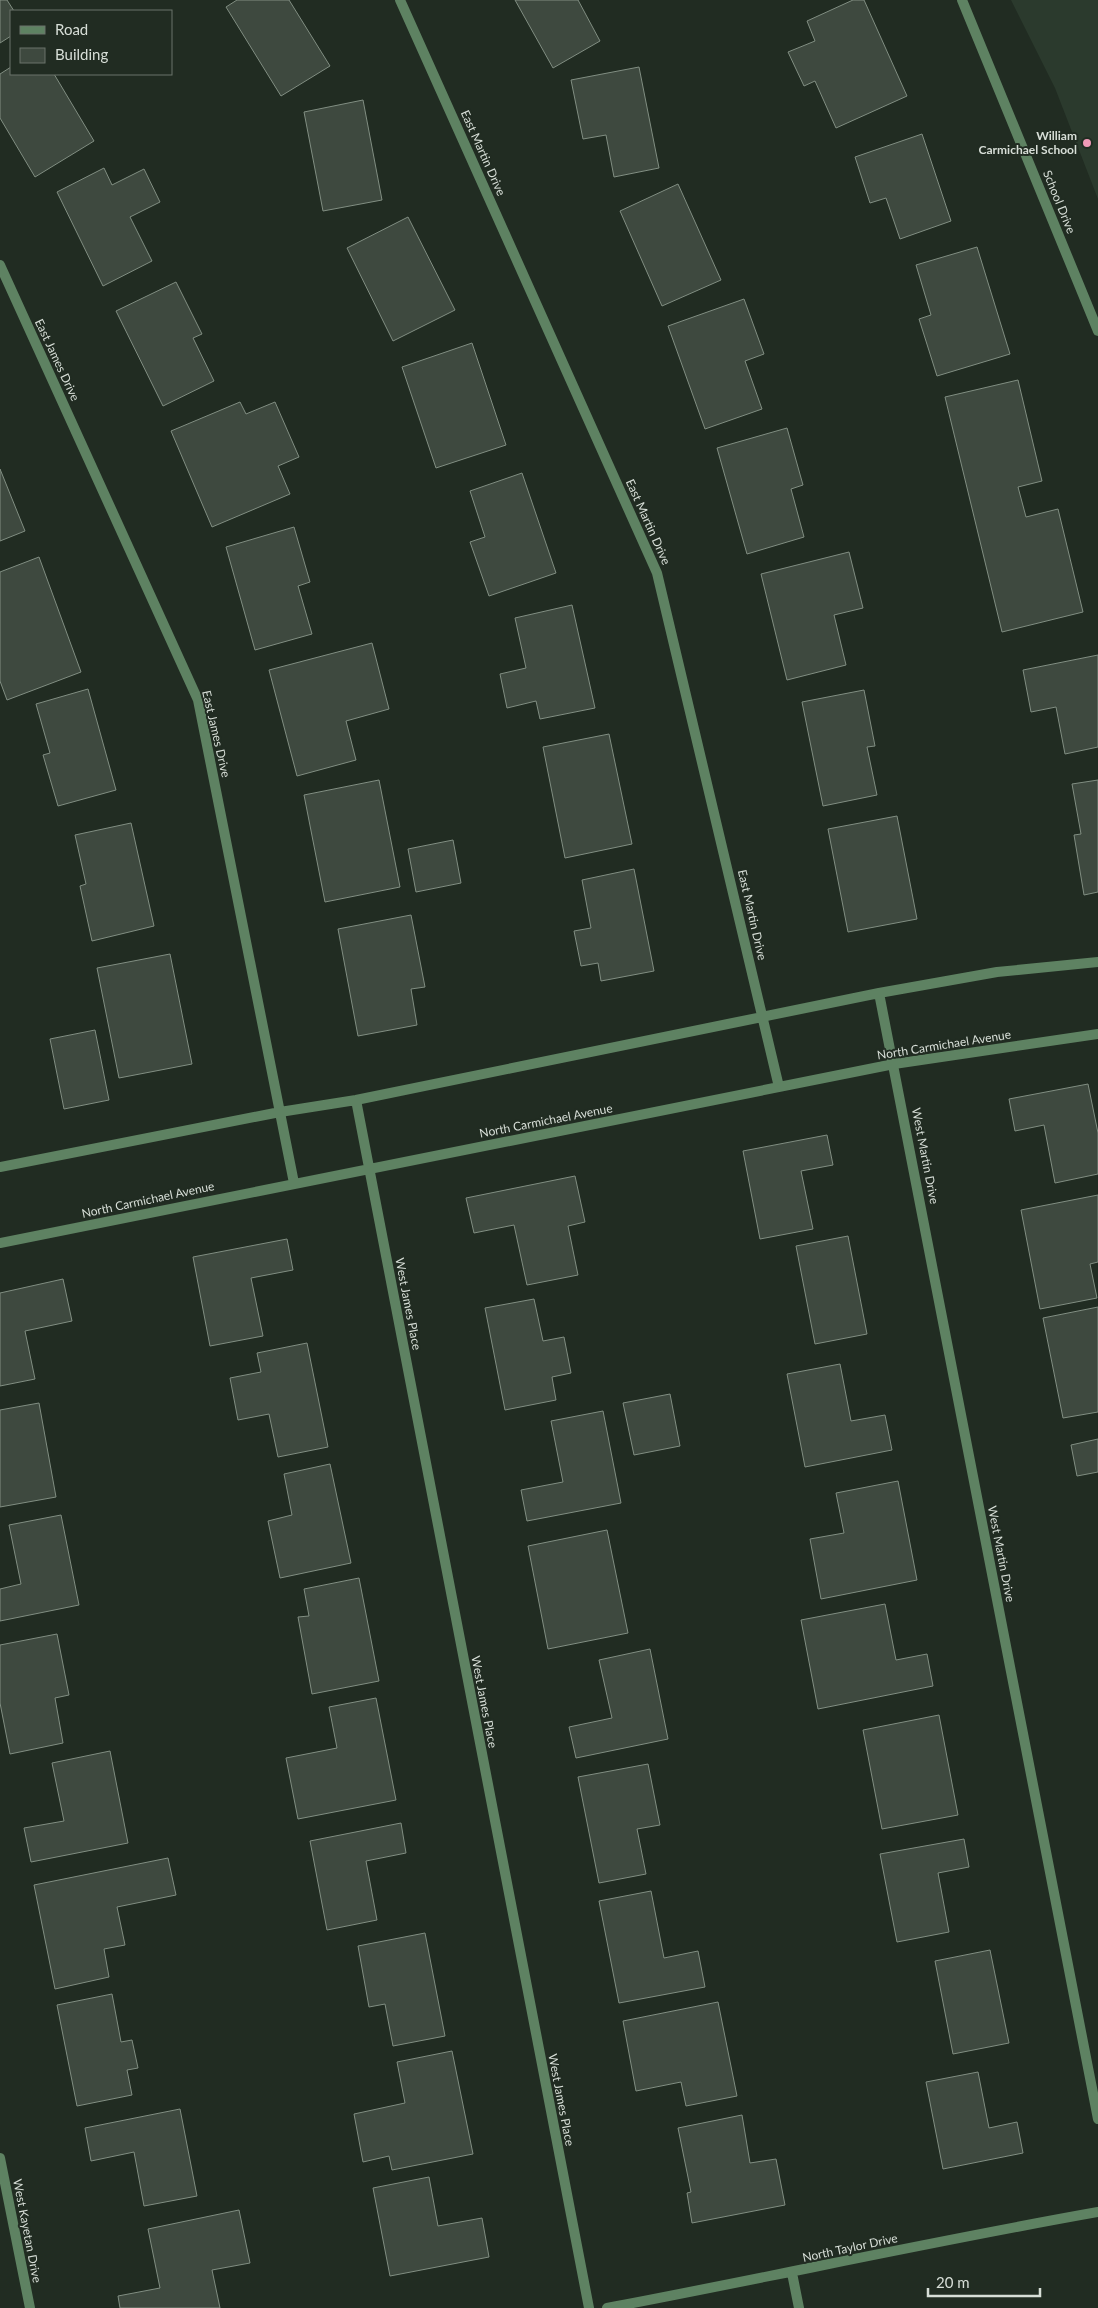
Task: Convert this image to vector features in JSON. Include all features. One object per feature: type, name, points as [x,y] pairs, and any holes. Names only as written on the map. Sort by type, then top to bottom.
[{"type":"street","name":"East Martin Drive","points":[[400,0],[657,573],[779,1087]]},
{"type":"street","name":"School Drive","points":[[962,0],[1098,331]]},
{"type":"street","name":"East James Drive","points":[[0,265],[198,700],[294,1183]]},
{"type":"street","points":[[0,1167],[280,1112],[356,1100],[879,993],[997,972],[1098,962]]},
{"type":"street","name":"West Martin Drive","points":[[879,993],[1098,2119]]},
{"type":"street","name":"North Carmichael Avenue","points":[[0,1243],[894,1064],[1098,1034]]},
{"type":"street","name":"West James Place","points":[[356,1100],[588,2308]]},
{"type":"street","name":"West Kayetan Drive","points":[[0,2158],[30,2308]]},
{"type":"street","name":"North Taylor Drive","points":[[607,2308],[792,2273],[974,2234],[1098,2212]]},
{"type":"street","points":[[792,2273],[799,2308]]},
{"type":"shaded area","name":"William Carmichael School","points":[[1011,0],[1098,0],[1098,199],[1055,88]]},
{"type":"building","points":[[0,0],[7,0],[13,10],[10,10],[10,37],[0,43]]},
{"type":"building","points":[[237,0],[289,0],[330,66],[281,96],[226,7]]},
{"type":"building","points":[[515,0],[578,0],[600,41],[553,68]]},
{"type":"building","points":[[853,0],[864,0],[907,96],[836,128],[815,81],[804,86],[788,52],[815,41],[807,21]]},
{"type":"building","points":[[639,67],[659,168],[614,177],[606,135],[583,139],[571,80]]},
{"type":"building","points":[[10,68],[10,75],[55,75],[94,141],[35,177],[0,118],[0,74]]},
{"type":"building","points":[[363,100],[382,200],[323,211],[304,112]]},
{"type":"building","points":[[922,134],[951,221],[900,239],[886,198],[870,203],[855,157]]},
{"type":"building","points":[[104,168],[112,185],[144,169],[160,202],[130,217],[152,261],[103,286],[57,192]]},
{"type":"building","points":[[678,184],[721,280],[662,306],[620,211]]},
{"type":"building","points":[[408,217],[455,310],[393,341],[347,248]]},
{"type":"building","points":[[977,247],[1010,354],[937,376],[919,319],[931,315],[916,265]]},
{"type":"building","points":[[176,282],[202,334],[193,338],[214,381],[163,406],[116,311]]},
{"type":"building","points":[[744,299],[764,354],[745,361],[762,409],[705,429],[668,326]]},
{"type":"building","points":[[472,343],[506,445],[436,468],[402,367]]},
{"type":"building","points":[[1018,380],[1042,481],[1018,487],[1026,517],[1058,509],[1083,612],[1002,632],[945,397]]},
{"type":"building","points":[[240,402],[246,414],[275,402],[299,457],[278,466],[290,494],[212,527],[171,431]]},
{"type":"building","points":[[787,428],[803,485],[791,489],[804,537],[747,554],[717,448]]},
{"type":"building","points":[[0,469],[25,531],[0,541]]},
{"type":"building","points":[[522,473],[556,573],[489,596],[470,542],[485,537],[470,491]]},
{"type":"building","points":[[294,527],[310,582],[298,586],[312,634],[255,650],[226,547]]},
{"type":"building","points":[[849,552],[863,608],[834,615],[846,665],[787,680],[761,574]]},
{"type":"building","points":[[39,557],[81,672],[7,700],[0,681],[0,572]]},
{"type":"building","points":[[572,605],[595,708],[540,719],[536,701],[507,708],[500,674],[526,668],[515,618]]},
{"type":"building","points":[[372,643],[389,709],[346,721],[356,760],[297,776],[269,670]]},
{"type":"building","points":[[1098,655],[1098,747],[1065,754],[1056,707],[1031,712],[1023,670]]},
{"type":"building","points":[[88,689],[116,790],[58,806],[43,755],[50,753],[36,704]]},
{"type":"building","points":[[864,690],[875,746],[867,747],[877,795],[823,806],[802,702]]},
{"type":"building","points":[[609,734],[632,844],[565,858],[543,747]]},
{"type":"building","points":[[379,780],[400,887],[325,902],[304,795]]},
{"type":"building","points":[[1098,780],[1098,892],[1084,895],[1074,835],[1081,834],[1072,784]]},
{"type":"building","points":[[897,816],[917,919],[848,932],[828,829]]},
{"type":"building","points":[[131,823],[154,926],[92,941],[80,886],[86,884],[75,835]]},
{"type":"building","points":[[453,840],[461,883],[416,892],[408,849]]},
{"type":"building","points":[[634,869],[654,971],[601,981],[598,963],[581,966],[574,931],[591,928],[582,880]]},
{"type":"building","points":[[411,915],[425,987],[411,989],[417,1025],[358,1036],[338,929]]},
{"type":"building","points":[[170,954],[192,1064],[119,1078],[97,968]]},
{"type":"building","points":[[95,1030],[109,1100],[64,1109],[50,1039]]},
{"type":"building","points":[[1088,1084],[1098,1133],[1098,1174],[1055,1183],[1044,1125],[1015,1131],[1009,1099]]},
{"type":"building","points":[[827,1135],[833,1165],[801,1171],[813,1229],[760,1239],[743,1151]]},
{"type":"building","points":[[575,1176],[585,1222],[568,1226],[578,1275],[527,1285],[514,1225],[474,1233],[466,1198]]},
{"type":"building","points":[[1098,1195],[1098,1262],[1090,1264],[1097,1298],[1040,1309],[1021,1210]]},
{"type":"building","points":[[848,1236],[867,1334],[815,1344],[796,1246]]},
{"type":"building","points":[[287,1239],[293,1270],[251,1278],[263,1336],[210,1346],[193,1257]]},
{"type":"building","points":[[63,1279],[72,1321],[25,1331],[35,1379],[0,1386],[0,1293]]},
{"type":"building","points":[[534,1299],[543,1341],[564,1337],[571,1373],[552,1377],[556,1400],[505,1410],[485,1308]]},
{"type":"building","points":[[1098,1307],[1098,1412],[1063,1418],[1043,1318]]},
{"type":"building","points":[[307,1343],[328,1447],[278,1457],[269,1414],[238,1420],[230,1378],[261,1372],[257,1353]]},
{"type":"building","points":[[840,1364],[851,1421],[885,1415],[892,1450],[805,1467],[787,1374]]},
{"type":"building","points":[[670,1394],[680,1446],[634,1455],[623,1403]]},
{"type":"building","points":[[39,1403],[56,1497],[0,1507],[0,1410]]},
{"type":"building","points":[[603,1411],[621,1503],[527,1521],[521,1490],[563,1482],[551,1421]]},
{"type":"building","points":[[1098,1439],[1098,1472],[1077,1476],[1071,1445]]},
{"type":"building","points":[[330,1464],[351,1563],[280,1578],[268,1521],[292,1515],[284,1474]]},
{"type":"building","points":[[898,1481],[917,1580],[821,1599],[810,1539],[844,1533],[836,1493]]},
{"type":"building","points":[[61,1515],[79,1605],[0,1621],[0,1589],[21,1584],[9,1525]]},
{"type":"building","points":[[607,1530],[628,1633],[548,1649],[528,1546]]},
{"type":"building","points":[[359,1578],[379,1681],[312,1694],[298,1617],[309,1616],[304,1589]]},
{"type":"building","points":[[885,1604],[896,1660],[927,1654],[933,1686],[818,1709],[801,1620]]},
{"type":"building","points":[[57,1634],[69,1695],[55,1698],[63,1743],[10,1754],[0,1703],[0,1645]]},
{"type":"building","points":[[650,1649],[668,1739],[576,1758],[569,1727],[612,1718],[599,1660]]},
{"type":"building","points":[[376,1698],[396,1800],[298,1819],[286,1758],[337,1748],[329,1707]]},
{"type":"building","points":[[939,1715],[958,1815],[882,1829],[863,1730]]},
{"type":"building","points":[[110,1751],[128,1843],[31,1862],[24,1828],[64,1821],[52,1763]]},
{"type":"building","points":[[648,1764],[660,1825],[637,1829],[646,1874],[599,1883],[578,1777]]},
{"type":"building","points":[[401,1823],[406,1853],[366,1861],[377,1920],[327,1930],[310,1841]]},
{"type":"building","points":[[964,1839],[969,1867],[938,1873],[949,1932],[897,1942],[880,1854]]},
{"type":"building","points":[[168,1858],[176,1895],[117,1907],[125,1945],[104,1949],[109,1977],[55,1989],[34,1885]]},
{"type":"building","points":[[651,1891],[664,1958],[698,1951],[705,1987],[619,2003],[599,1901]]},
{"type":"building","points":[[425,1933],[445,2036],[393,2046],[385,2004],[369,2007],[358,1946]]},
{"type":"building","points":[[990,1950],[1009,2043],[953,2054],[935,1961]]},
{"type":"building","points":[[112,1994],[121,2042],[132,2040],[138,2068],[127,2070],[132,2095],[77,2106],[57,2005]]},
{"type":"building","points":[[718,2002],[737,2096],[686,2106],[681,2082],[636,2091],[623,2021]]},
{"type":"building","points":[[452,2051],[473,2154],[392,2170],[389,2156],[363,2162],[354,2114],[405,2103],[397,2062]]},
{"type":"building","points":[[978,2072],[989,2128],[1017,2122],[1023,2153],[943,2169],[926,2082]]},
{"type":"building","points":[[180,2109],[197,2196],[144,2206],[134,2152],[91,2161],[85,2128]]},
{"type":"building","points":[[742,2115],[750,2163],[776,2159],[785,2205],[692,2223],[687,2193],[691,2192],[678,2128]]},
{"type":"building","points":[[429,2177],[438,2226],[482,2218],[489,2257],[390,2276],[373,2188]]},
{"type":"building","points":[[239,2210],[250,2263],[212,2270],[220,2308],[120,2308],[118,2296],[160,2288],[148,2229]]},
{"type":"place","name":"William Carmichael School","points":[[1087,143]]}]
